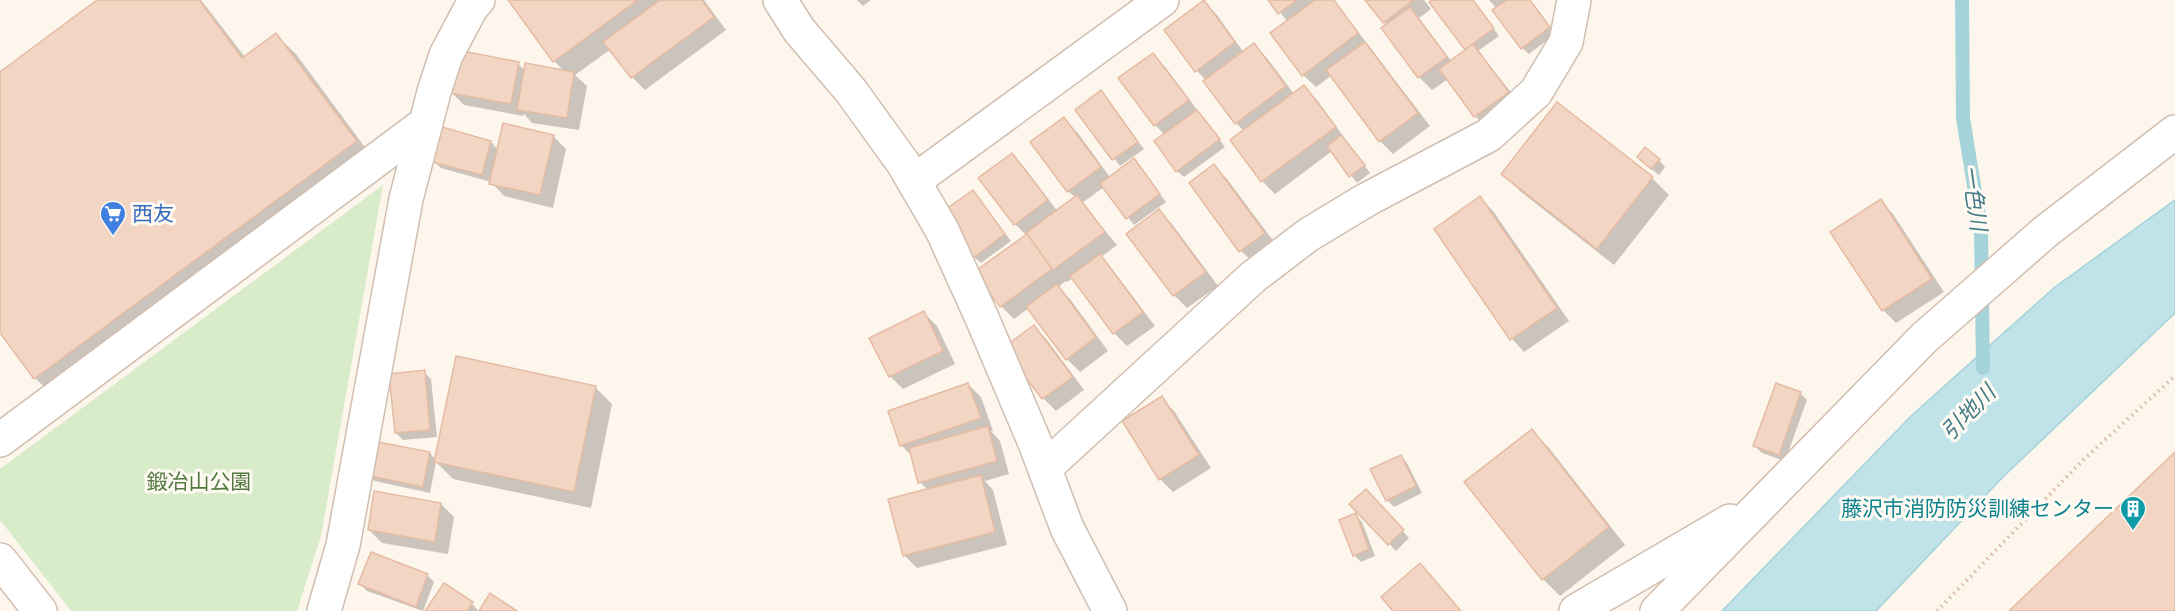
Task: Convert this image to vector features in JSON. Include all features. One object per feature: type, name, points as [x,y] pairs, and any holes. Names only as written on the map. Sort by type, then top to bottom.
[{"type":"street","points":[[324,611],[344,546],[406,199],[446,54],[471,8],[478,0]]},
{"type":"street","points":[[780,0],[799,30],[851,91],[903,163],[942,231],[1045,468],[1067,528],[1110,611]]},
{"type":"street","points":[[914,181],[1162,0]]},
{"type":"street","points":[[1045,468],[1253,277],[1308,235],[1366,200],[1489,135],[1536,92],[1566,42],[1574,0]]},
{"type":"street","points":[[0,440],[426,123]]},
{"type":"street","points":[[1657,611],[1924,338],[2045,232],[2175,132]]},
{"type":"street","points":[[1576,611],[1765,501]]},
{"type":"street","points":[[0,560],[40,611]]},
{"type":"path","points":[[1937,611],[2083,460],[2175,376]]},
{"type":"green space","name":"鍛冶山公園","points":[[383,185],[321,536],[297,611],[71,611],[0,520],[0,469]]},
{"type":"water","name":"引地川","points":[[2175,200],[2175,313],[2003,477],[1876,611],[1722,611],[1911,416],[2055,287]]},
{"type":"building","name":"西友","points":[[97,0],[199,0],[242,58],[276,33],[357,141],[34,379],[0,333],[0,72]]},
{"type":"building","points":[[508,0],[638,0],[553,62]]},
{"type":"building","points":[[660,0],[702,0],[714,17],[631,78],[603,42]]},
{"type":"building","points":[[1204,0],[1235,42],[1195,72],[1164,30]]},
{"type":"building","points":[[1268,0],[1297,0],[1278,14]]},
{"type":"building","points":[[1315,0],[1334,0],[1358,33],[1302,76],[1270,33]]},
{"type":"building","points":[[1365,0],[1414,0],[1383,23]]},
{"type":"building","points":[[1432,0],[1473,0],[1494,28],[1465,50],[1429,2]]},
{"type":"building","points":[[1507,0],[1530,0],[1550,27],[1521,49],[1492,10]]},
{"type":"building","points":[[1410,7],[1447,57],[1418,78],[1381,28]]},
{"type":"building","points":[[1365,42],[1418,113],[1379,142],[1326,70]]},
{"type":"building","points":[[1254,43],[1286,86],[1235,124],[1203,81]]},
{"type":"building","points":[[1473,44],[1509,92],[1474,117],[1439,69]]},
{"type":"building","points":[[457,50],[519,62],[511,104],[449,93]]},
{"type":"building","points":[[1153,53],[1189,100],[1154,126],[1118,78]]},
{"type":"building","points":[[525,63],[574,72],[567,118],[517,110]]},
{"type":"building","points":[[1304,85],[1336,127],[1261,182],[1230,140]]},
{"type":"building","points":[[1101,90],[1138,142],[1112,160],[1075,110]]},
{"type":"building","points":[[1557,102],[1653,177],[1597,249],[1501,174]]},
{"type":"building","points":[[1197,110],[1220,139],[1176,172],[1154,141]]},
{"type":"building","points":[[1064,117],[1101,167],[1067,192],[1030,142]]},
{"type":"building","points":[[503,123],[554,135],[540,195],[489,184]]},
{"type":"building","points":[[442,127],[491,141],[482,175],[432,162]]},
{"type":"building","points":[[1341,135],[1365,165],[1349,177],[1327,146]]},
{"type":"building","points":[[1645,147],[1660,159],[1651,169],[1637,157]]},
{"type":"building","points":[[1012,153],[1048,200],[1014,225],[978,178]]},
{"type":"building","points":[[1134,158],[1160,194],[1126,219],[1100,184]]},
{"type":"building","points":[[1214,164],[1265,233],[1239,252],[1189,183]]},
{"type":"building","points":[[973,190],[1005,234],[973,258],[941,213]]},
{"type":"building","points":[[1077,195],[1105,232],[1053,270],[1026,233]]},
{"type":"building","points":[[1480,196],[1557,308],[1510,340],[1434,229]]},
{"type":"building","points":[[1881,199],[1932,279],[1882,311],[1830,232]]},
{"type":"building","points":[[1159,209],[1206,272],[1173,296],[1126,234]]},
{"type":"building","points":[[1027,234],[1052,269],[1000,307],[974,272]]},
{"type":"building","points":[[1100,254],[1143,312],[1113,334],[1070,276]]},
{"type":"building","points":[[1057,284],[1096,337],[1066,360],[1026,307]]},
{"type":"building","points":[[924,311],[943,351],[889,377],[869,338]]},
{"type":"building","points":[[1034,325],[1073,377],[1042,399],[1003,348]]},
{"type":"building","points":[[456,356],[596,386],[574,492],[434,462]]},
{"type":"building","points":[[425,370],[430,430],[395,433],[389,374]]},
{"type":"building","points":[[968,383],[981,418],[900,446],[888,411]]},
{"type":"building","points":[[1776,383],[1801,392],[1779,455],[1753,446]]},
{"type":"building","points":[[1162,396],[1199,455],[1159,480],[1122,421]]},
{"type":"building","points":[[988,426],[997,461],[918,483],[909,448]]},
{"type":"building","points":[[1532,429],[1609,527],[1542,580],[1464,482]]},
{"type":"building","points":[[373,441],[430,452],[423,487],[366,475]]},
{"type":"building","name":"藤沢市消防防災訓練センター","points":[[2175,452],[2175,611],[2009,611]]},
{"type":"building","points":[[1401,455],[1416,486],[1386,501],[1370,469]]},
{"type":"building","points":[[981,475],[995,532],[903,556],[888,499]]},
{"type":"building","points":[[1366,489],[1404,530],[1388,545],[1349,504]]},
{"type":"building","points":[[374,491],[441,503],[435,542],[368,530]]},
{"type":"building","points":[[1356,513],[1369,549],[1353,556],[1339,520]]},
{"type":"building","points":[[371,552],[428,574],[416,607],[358,584]]},
{"type":"building","points":[[1420,563],[1461,611],[1393,611],[1381,597]]},
{"type":"building","points":[[444,583],[473,602],[467,611],[425,611]]},
{"type":"building","points":[[490,593],[517,611],[479,611]]},
{"type":"waterway","name":"一色川","points":[[1962,0],[1963,118],[1981,229],[1983,368]]},
{"type":"place","name":"西友","points":[[113,237]]},
{"type":"place","name":"藤沢市消防防災訓練センター","points":[[2133,532]]}]
